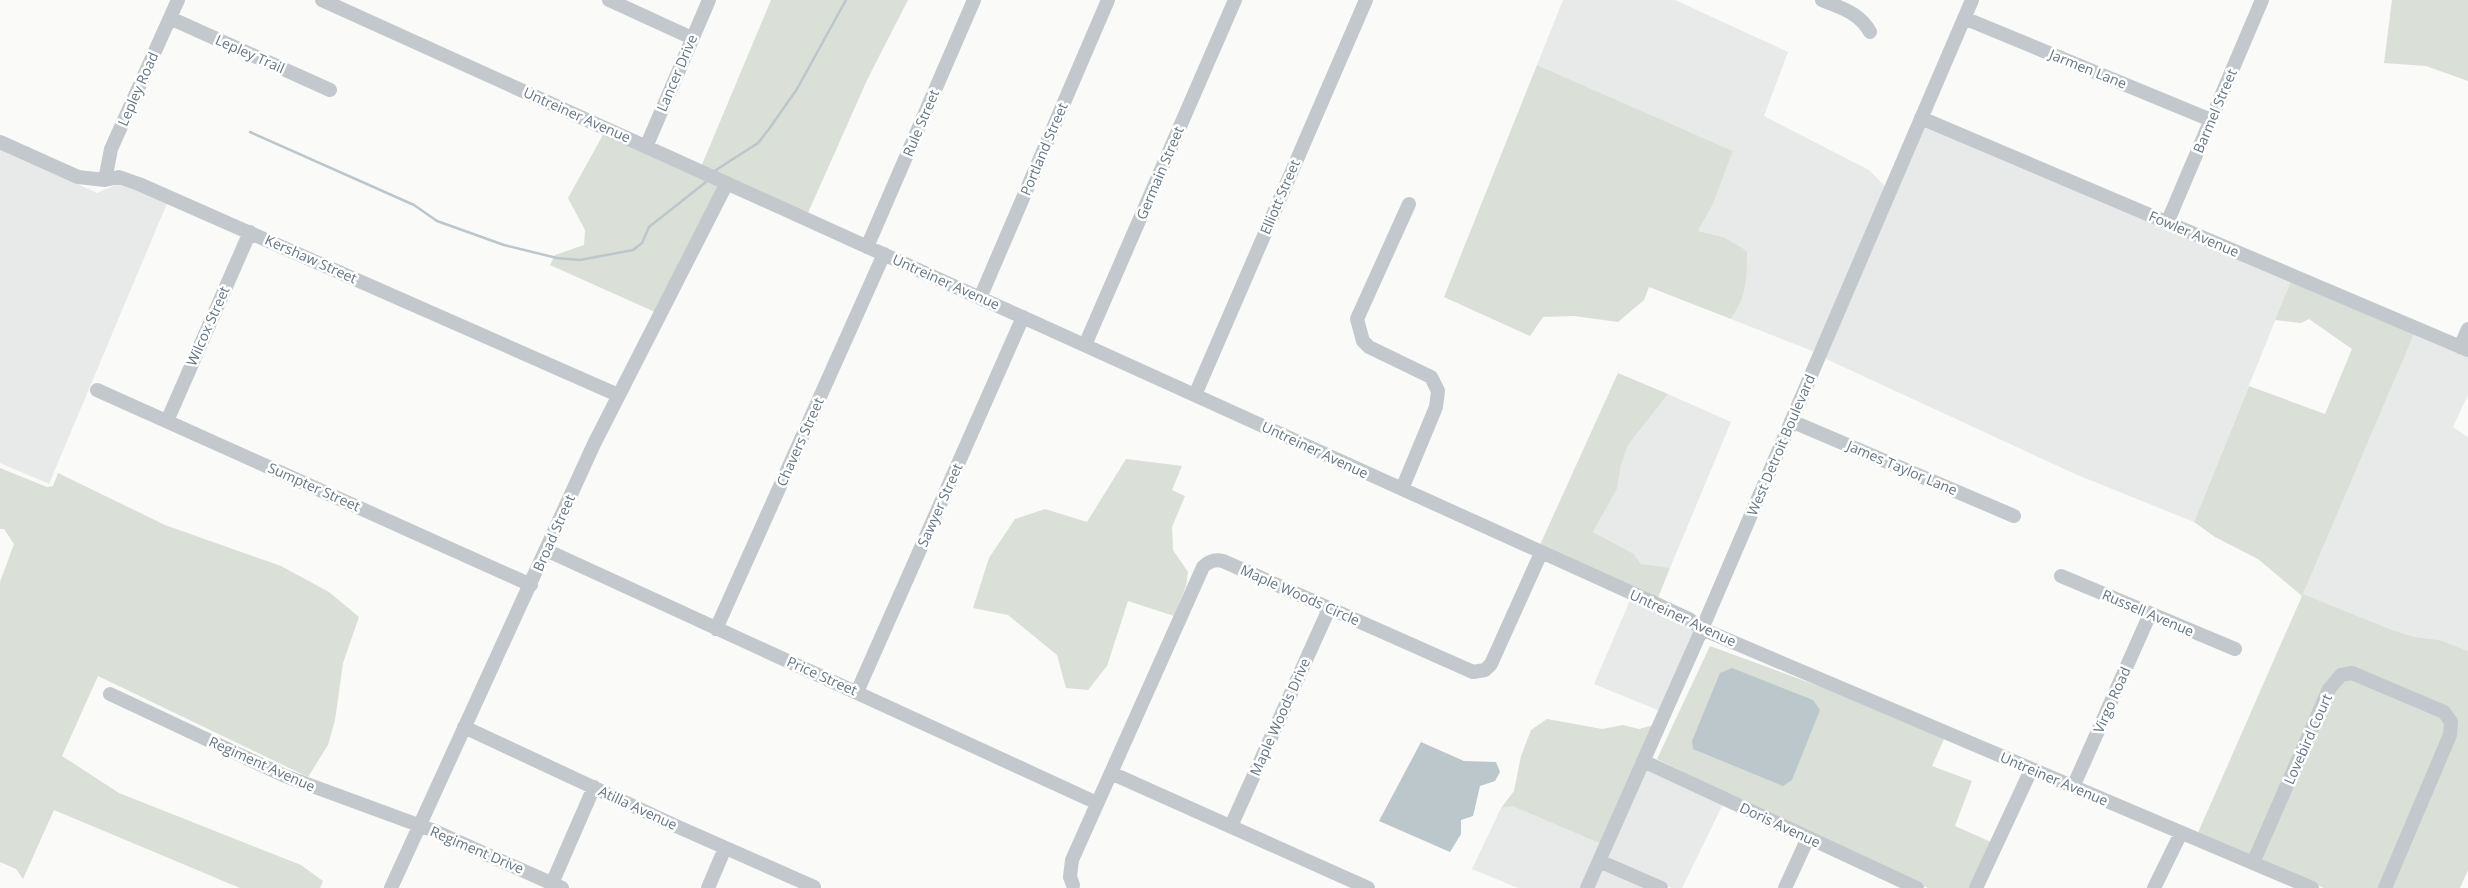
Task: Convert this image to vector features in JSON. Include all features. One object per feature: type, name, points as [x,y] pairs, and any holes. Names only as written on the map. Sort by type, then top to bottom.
[{"type":"street","name":"Lepley Road","points":[[105,180],[111,149],[178,0]]},
{"type":"street","name":"Untreiner Avenue","points":[[322,0],[1689,619],[1702,629],[2030,770],[2312,888]]},
{"type":"street","points":[[609,0],[692,38]]},
{"type":"street","name":"Lancer Drive","points":[[646,147],[709,0]]},
{"type":"street","name":"Rule Street","points":[[868,247],[974,0]]},
{"type":"street","name":"Portland Street","points":[[980,298],[1108,0]]},
{"type":"street","name":"Germain Street","points":[[1085,345],[1235,0]]},
{"type":"street","name":"Elliott Street","points":[[1195,395],[1366,0]]},
{"type":"street","points":[[1822,0],[1854,14],[1861,19],[1870,32]]},
{"type":"street","name":"West Detroit Boulevard","points":[[1587,888],[1702,629],[1972,0]]},
{"type":"street","name":"Barmel Street","points":[[2167,223],[2262,0]]},
{"type":"street","name":"Lepley Trail","points":[[170,18],[330,90]]},
{"type":"street","name":"Jarmen Lane","points":[[1964,18],[2211,120]]},
{"type":"street","name":"Fowler Avenue","points":[[1921,118],[2464,348]]},
{"type":"street","name":"Kershaw Street","points":[[0,142],[78,177],[105,180],[119,177],[139,184],[618,395]]},
{"type":"street","name":"Broad Street","points":[[392,888],[464,727],[618,395],[727,183]]},
{"type":"street","points":[[1402,489],[1436,407],[1438,391],[1431,377],[1369,347],[1363,341],[1357,319],[1408,204]]},
{"type":"street","name":"Wilcox Street","points":[[167,421],[250,232]]},
{"type":"street","name":"Chavers Street","points":[[716,629],[884,254]]},
{"type":"street","name":"Sawyer Street","points":[[857,692],[1023,317]]},
{"type":"street","points":[[2464,348],[2468,329]]},
{"type":"street","name":"Sumpter Street","points":[[98,390],[531,585]]},
{"type":"street","name":"James Taylor Lane","points":[[1791,421],[2014,516]]},
{"type":"street","name":"Price Street","points":[[546,550],[1098,803]]},
{"type":"street","name":"Maple Woods Circle","points":[[1073,885],[1070,877],[1072,860],[1203,567],[1207,563],[1212,560],[1223,561],[1473,672],[1480,672],[1491,664],[1541,553]]},
{"type":"street","name":"Russell Avenue","points":[[2061,576],[2235,649]]},
{"type":"street","name":"Maple Woods Drive","points":[[1231,826],[1329,609]]},
{"type":"street","name":"Virgo Road","points":[[2073,787],[2150,614]]},
{"type":"street","name":"Lovebird Court","points":[[2253,863],[2329,689],[2341,675],[2352,673],[2444,712],[2451,722],[2450,735],[2384,888]]},
{"type":"street","name":"Regiment Avenue","points":[[110,694],[285,776],[419,826]]},
{"type":"street","name":"Atilla Avenue","points":[[464,727],[725,848],[814,886]]},
{"type":"street","name":"Doris Avenue","points":[[1643,762],[1917,888]]},
{"type":"street","points":[[1976,888],[2030,770]]},
{"type":"street","points":[[1111,773],[1366,888]]},
{"type":"street","points":[[555,886],[594,787]]},
{"type":"street","name":"Regiment Drive","points":[[419,826],[555,886]]},
{"type":"street","points":[[2154,888],[2181,833]]},
{"type":"street","points":[[1785,888],[1808,838]]},
{"type":"street","points":[[708,888],[725,848]]},
{"type":"street","points":[[1599,861],[1661,888]]},
{"type":"shaded area","points":[[771,0],[908,0],[868,78],[807,215],[701,167]]},
{"type":"shaded area","points":[[1563,0],[1675,0],[1788,52],[1764,116],[1869,170],[1886,187],[1815,352],[1731,319],[1738,307],[1723,237],[1698,231],[1713,204],[1733,151],[1537,65]]},
{"type":"shaded area","points":[[2392,0],[2468,0],[2468,81],[2426,66],[2384,63]]},
{"type":"shaded area","points":[[1537,65],[1733,151],[1713,204],[1698,231],[1723,237],[1747,251],[1745,286],[1740,302],[1731,319],[1649,287],[1644,300],[1618,322],[1574,316],[1543,317],[1530,336],[1444,297]]},
{"type":"shaded area","points":[[1924,124],[2291,281],[2194,522],[2075,474],[1824,358]]},
{"type":"shaded area","points":[[604,133],[720,185],[655,312],[550,265],[555,255],[584,245],[585,230],[568,198]]},
{"type":"shaded area","points":[[0,149],[97,193],[116,185],[133,186],[168,201],[49,484],[0,463]]},
{"type":"shaded area","points":[[2291,281],[2415,332],[2303,594],[2395,631],[2415,637],[2440,640],[2468,651],[2468,870],[2460,888],[2390,888],[2456,723],[2339,671],[2250,857],[2197,835],[2302,596],[2258,559],[2215,537],[2194,522],[2249,386],[2325,414],[2352,349],[2309,319],[2301,323],[2275,320]]},
{"type":"shaded area","points":[[2415,332],[2468,355],[2468,395],[2453,427],[2468,437],[2468,651],[2440,640],[2415,637],[2395,631],[2303,594]]},
{"type":"shaded area","points":[[1618,373],[1668,394],[1628,445],[1621,465],[1617,489],[1593,532],[1634,554],[1641,564],[1670,568],[1657,600],[1539,547]]},
{"type":"shaded area","points":[[1668,394],[1731,422],[1670,568],[1655,568],[1641,564],[1634,554],[1593,532],[1617,489],[1621,465],[1628,445]]},
{"type":"shaded area","points":[[1126,459],[1182,466],[1172,490],[1185,496],[1172,527],[1173,550],[1188,572],[1186,586],[1174,616],[1128,601],[1107,666],[1088,690],[1066,688],[1057,655],[1008,615],[973,608],[989,558],[1015,519],[1045,509],[1087,522]]},
{"type":"shaded area","points":[[0,468],[47,487],[53,486],[58,473],[165,525],[281,566],[329,592],[359,617],[343,663],[335,720],[328,745],[308,777],[98,676],[62,756],[119,793],[301,865],[323,881],[320,888],[240,888],[54,810],[23,879],[16,869],[0,862],[0,582],[14,544],[4,529],[0,529]]},
{"type":"shaded area","points":[[1631,598],[1686,623],[1695,630],[1660,711],[1594,684]]},
{"type":"shaded area","points":[[1710,646],[1860,701],[1945,737],[1932,766],[1972,781],[1955,826],[1991,842],[1971,888],[1928,888],[1798,829],[1657,759]]},
{"type":"shaded area","points":[[1732,668],[1813,700],[1820,710],[1792,780],[1783,786],[1693,749],[1692,741],[1720,673]]},
{"type":"shaded area","points":[[2352,678],[2441,715],[2446,723],[2445,733],[2379,888],[2324,888],[2260,861],[2334,691],[2344,679]]},
{"type":"shaded area","points":[[1547,719],[1602,729],[1623,725],[1639,729],[1654,725],[1601,844],[1512,806],[1501,808],[1514,791],[1521,756],[1531,730]]},
{"type":"shaded area","points":[[1421,742],[1464,761],[1496,762],[1500,772],[1495,781],[1480,786],[1473,816],[1461,820],[1461,834],[1450,852],[1379,821]]},
{"type":"shaded area","points":[[1646,768],[1723,804],[1682,888],[1672,888],[1606,859]]},
{"type":"shaded area","points":[[1512,806],[1601,844],[1582,888],[1518,888],[1472,869],[1501,808]]},
{"type":"shaded area","points":[[1602,867],[1649,888],[1593,888]]},
{"type":"waterway","points":[[716,170],[758,143],[769,129],[797,89],[846,0]]},
{"type":"waterway","points":[[250,132],[414,205],[437,221],[504,245],[557,258],[580,260],[633,250],[642,243],[649,227],[706,182]]}]
